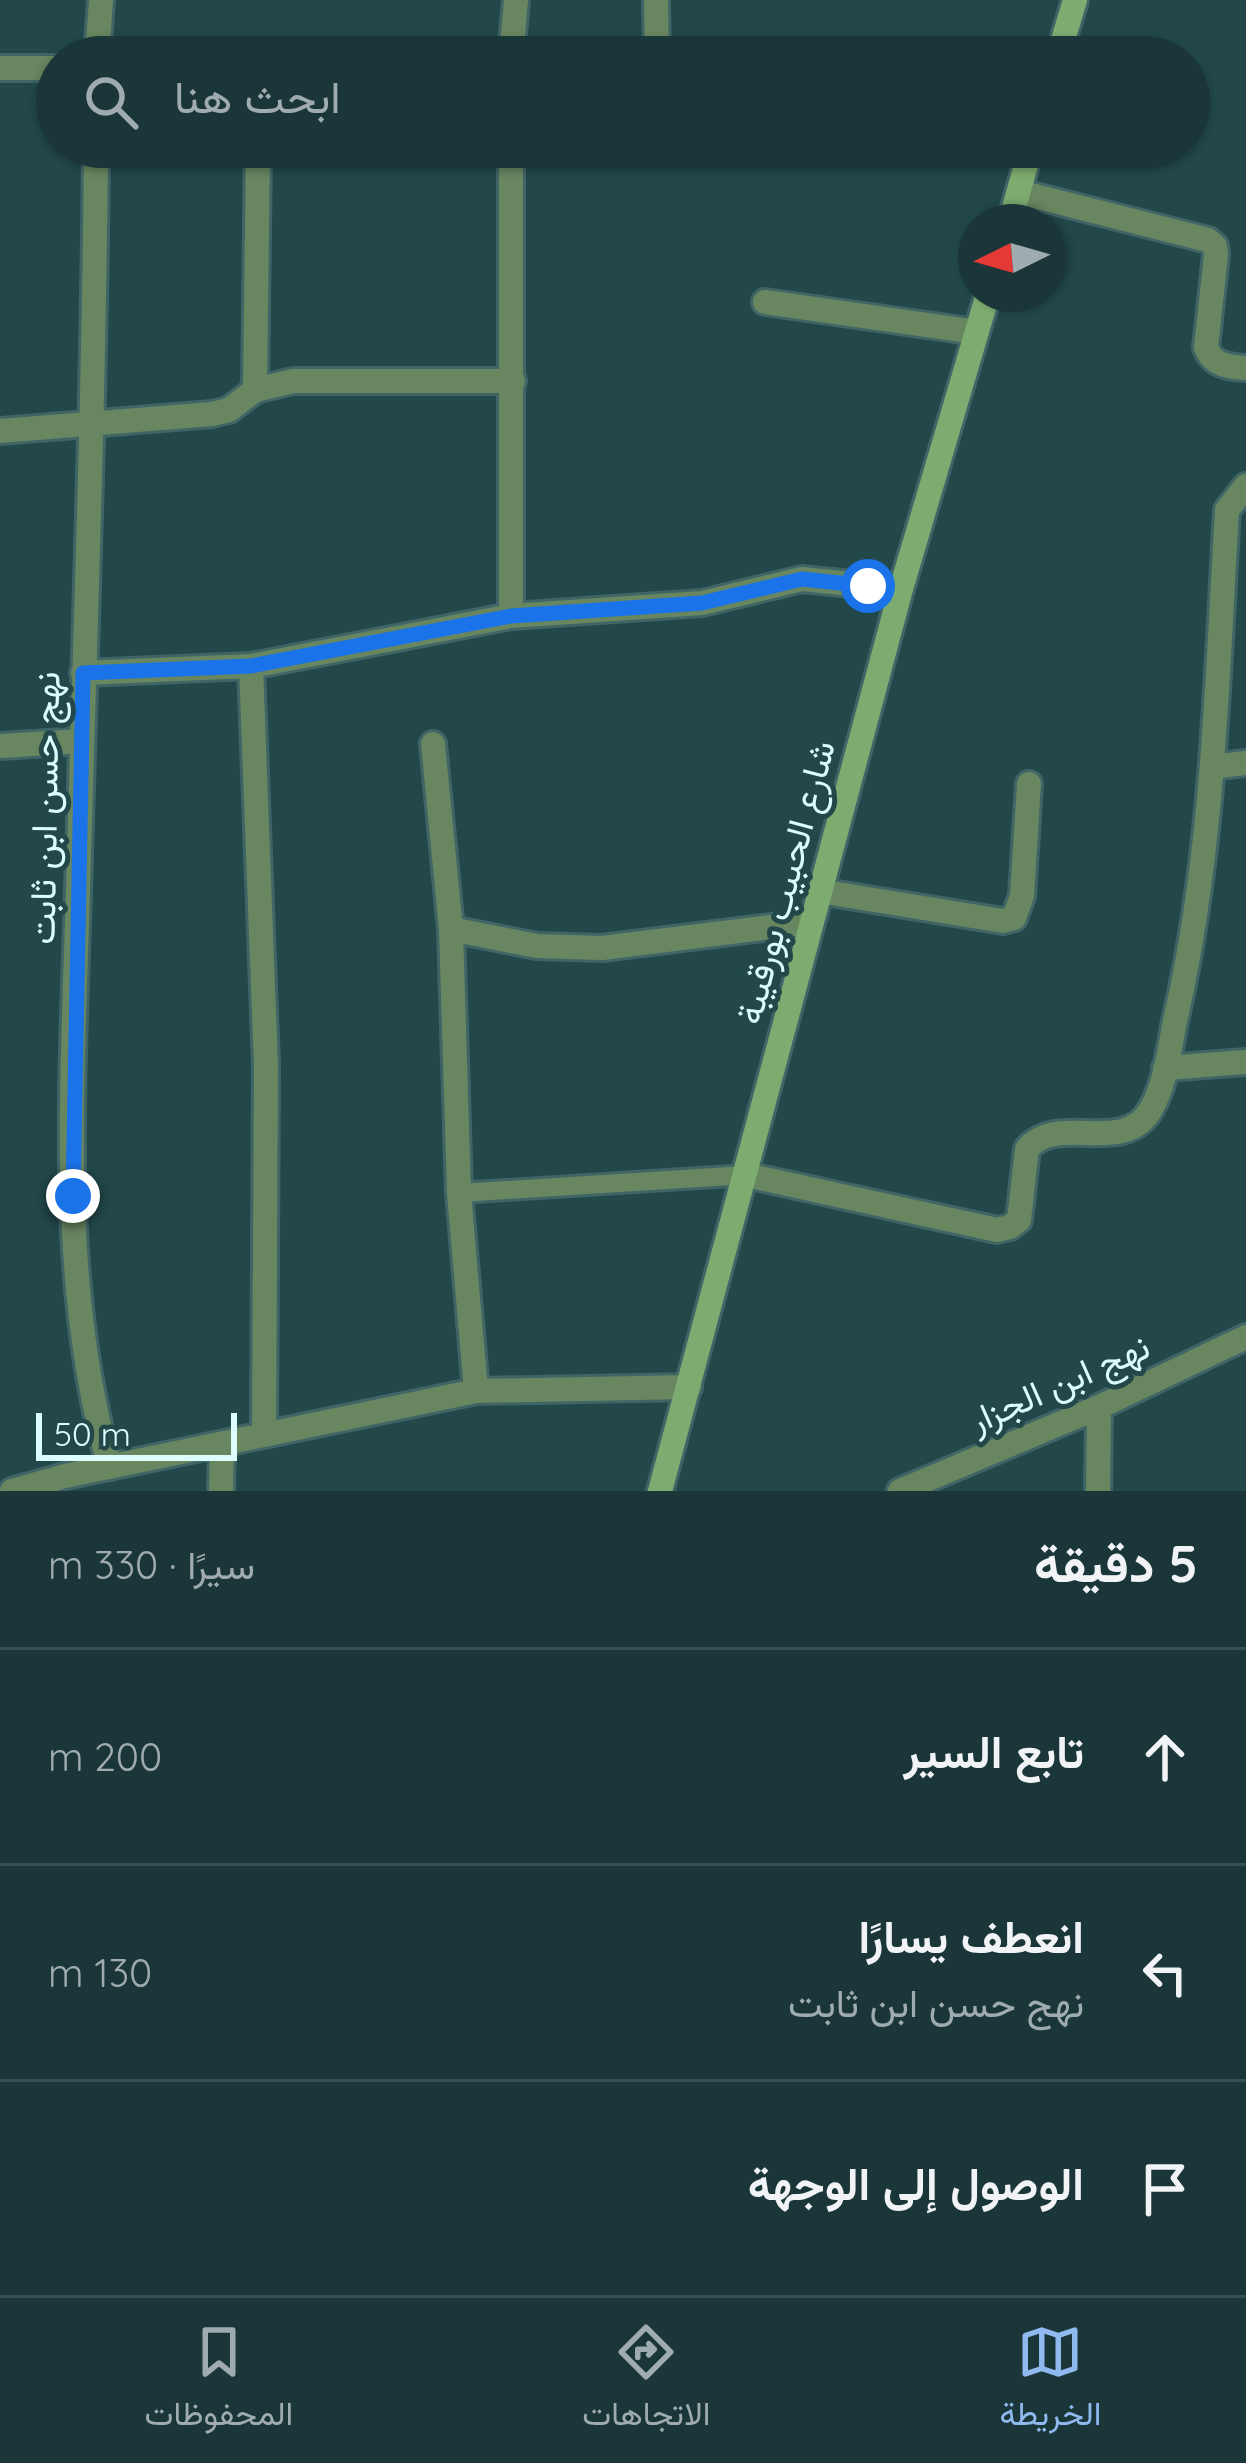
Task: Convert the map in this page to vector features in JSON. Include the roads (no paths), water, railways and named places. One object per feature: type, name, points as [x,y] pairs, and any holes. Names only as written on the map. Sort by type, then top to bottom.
[{"type":"main road","points":[[1064,36],[1075,0]]},
{"type":"main road","points":[[1015,204],[1025,168]]},
{"type":"main road","name":"شارع الحبيب بورقيبة","points":[[660,1491],[901,589],[982,312]]},
{"type":"street","points":[[98,36],[101,0]]},
{"type":"street","points":[[513,36],[516,0]]},
{"type":"street","points":[[656,0],[657,36]]},
{"type":"street","points":[[0,68],[36,68]]},
{"type":"street","name":"نهج حسن ابن ثابت","points":[[96,168],[94,423],[83,673],[73,1196],[85,1346],[110,1468]]},
{"type":"street","points":[[255,390],[258,168]]},
{"type":"street","points":[[511,168],[511,616]]},
{"type":"street","points":[[1019,192],[1208,240],[1216,255],[1206,347],[1217,362],[1246,368]]},
{"type":"street","points":[[765,302],[976,332]]},
{"type":"street","points":[[0,430],[212,415],[229,410],[255,390],[293,381],[513,381]]},
{"type":"street","points":[[459,1193],[746,1175],[985,1229],[1010,1227],[1019,1220],[1027,1149],[1034,1141],[1048,1135],[1121,1132],[1138,1124],[1151,1109],[1165,1068],[1200,902],[1227,510],[1246,486]]},
{"type":"street","points":[[83,673],[251,666],[511,616],[702,603],[802,579],[901,589]]},
{"type":"street","points":[[251,666],[266,1066],[264,1436]]},
{"type":"street","points":[[0,746],[82,740]]},
{"type":"street","points":[[433,744],[451,929],[459,1193],[476,1391]]},
{"type":"street","points":[[1212,766],[1246,763]]},
{"type":"street","points":[[819,891],[1003,921],[1014,918],[1022,896],[1029,784]]},
{"type":"street","points":[[451,929],[537,946],[602,948],[811,922]]},
{"type":"street","points":[[1165,1068],[1246,1062]]},
{"type":"street","name":"نهج ابن الجزار","points":[[900,1491],[1099,1407],[1246,1337]]},
{"type":"street","points":[[12,1491],[476,1391],[689,1387]]},
{"type":"street","points":[[1098,1491],[1099,1407]]},
{"type":"street","points":[[221,1491],[222,1444]]}]
